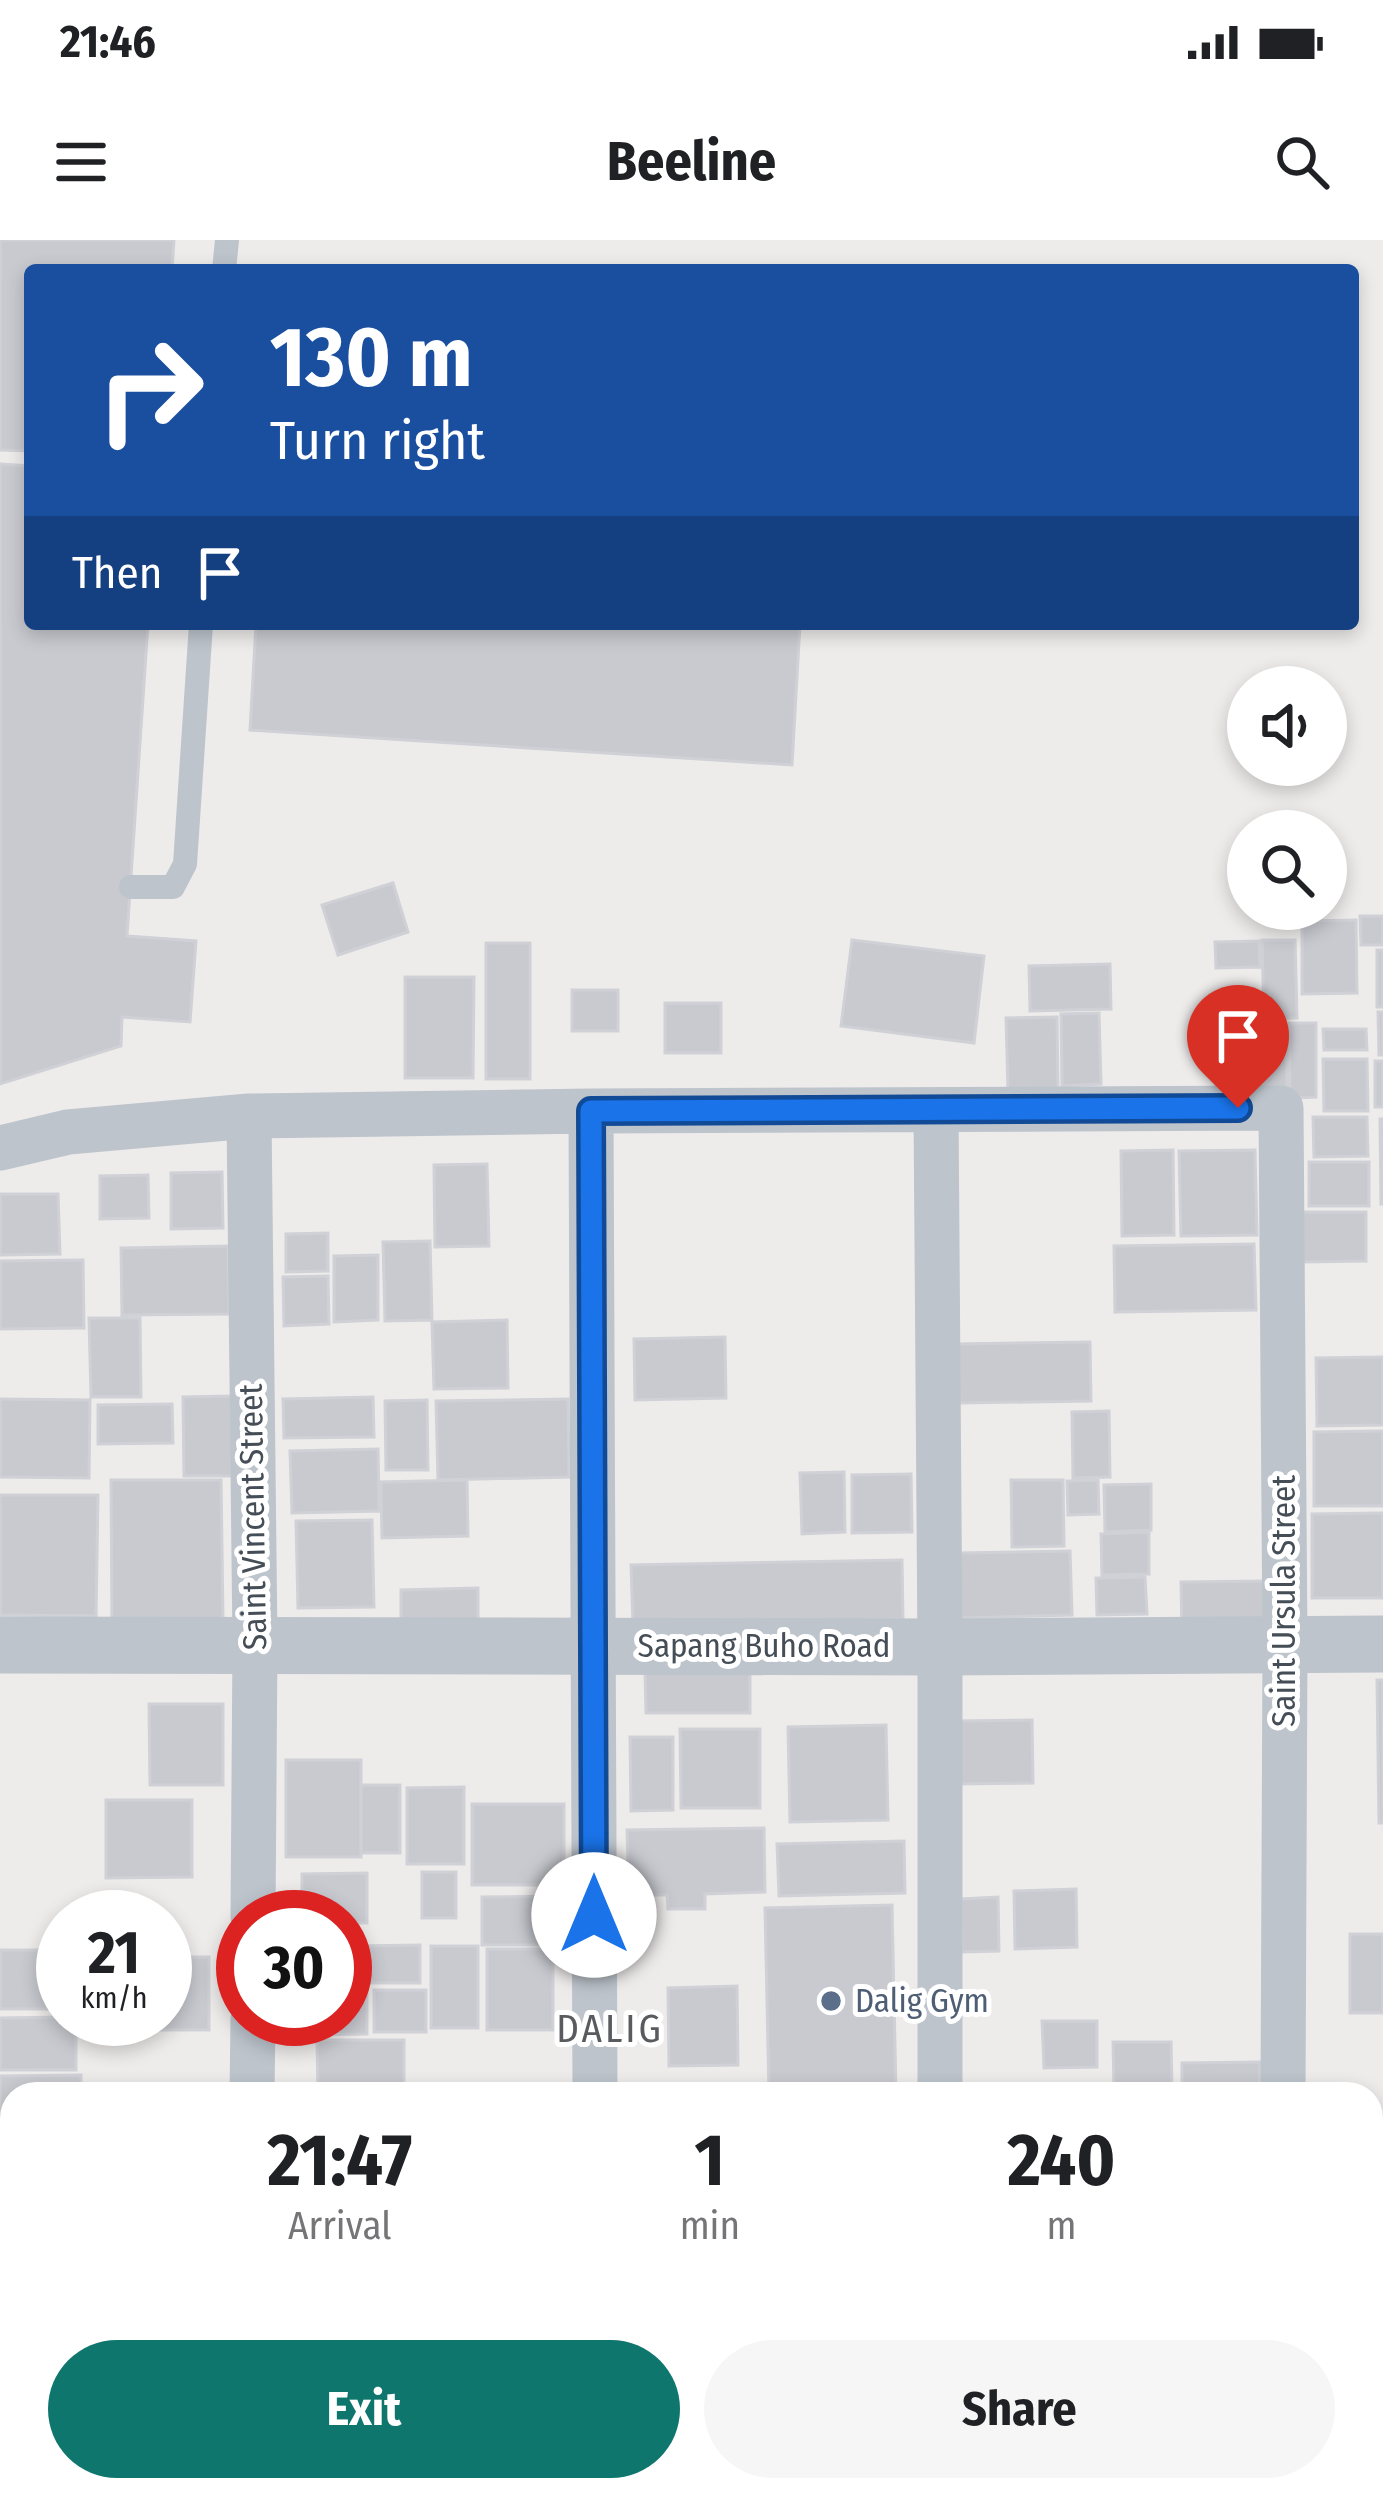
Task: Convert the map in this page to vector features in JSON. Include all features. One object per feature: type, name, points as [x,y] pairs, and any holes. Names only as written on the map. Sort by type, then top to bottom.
[{"type":"street","name":"Saint Ursula Street","points":[[936,1110],[1281,1108],[1282,2082]]},
{"type":"street","points":[[0,1148],[68,1132],[249,1116],[936,1110],[940,2082]]},
{"type":"street","points":[[591,1111],[595,2082]]},
{"type":"street","name":"Saint Vincent Street","points":[[249,1116],[254,1890]]},
{"type":"street","name":"Sapang Buho Road","points":[[0,1645],[1383,1644]]},
{"type":"street","points":[[252,2082],[253,2046]]},
{"type":"lane","points":[[131,887],[173,887],[185,864],[201,630]]},
{"type":"building","points":[[0,240],[174,240],[172,264],[24,264],[24,451],[0,450]]},
{"type":"building","points":[[0,464],[24,466],[24,630],[148,630],[127,936],[196,941],[190,1022],[122,1017],[121,1046],[0,1084]]},
{"type":"building","points":[[256,630],[800,630],[792,765],[250,730]]},
{"type":"building","points":[[393,883],[408,932],[338,955],[322,905]]},
{"type":"building","points":[[1360,916],[1383,916],[1383,945],[1361,945]]},
{"type":"building","points":[[1347,920],[1356,920],[1357,993],[1302,994],[1302,930],[1347,930]]},
{"type":"building","points":[[852,940],[984,956],[974,1043],[841,1026]]},
{"type":"building","points":[[1262,940],[1295,940],[1297,1018],[1264,1019]]},
{"type":"building","points":[[1259,941],[1260,967],[1216,968],[1215,942]]},
{"type":"building","points":[[486,943],[530,943],[530,1079],[486,1079]]},
{"type":"building","points":[[1377,950],[1383,950],[1383,1007],[1377,1007]]},
{"type":"building","points":[[1110,964],[1111,1009],[1030,1011],[1029,966]]},
{"type":"building","points":[[405,977],[474,977],[473,1078],[405,1078]]},
{"type":"building","points":[[572,990],[618,990],[618,1031],[572,1031]]},
{"type":"building","points":[[665,1003],[721,1003],[721,1053],[665,1053]]},
{"type":"building","points":[[1378,1012],[1383,1012],[1383,1055],[1379,1055]]},
{"type":"building","points":[[1099,1013],[1101,1084],[1062,1086],[1061,1014]]},
{"type":"building","points":[[1057,1017],[1058,1090],[1008,1091],[1006,1018]]},
{"type":"building","points":[[1289,1023],[1316,1023],[1316,1097],[1290,1098]]},
{"type":"building","points":[[1286,1026],[1287,1087],[1216,1089],[1215,1028]]},
{"type":"building","points":[[1323,1029],[1366,1029],[1367,1050],[1324,1050]]},
{"type":"building","points":[[1323,1059],[1367,1059],[1368,1111],[1324,1111]]},
{"type":"building","points":[[1375,1061],[1383,1061],[1383,1107],[1375,1107]]},
{"type":"building","points":[[1313,1117],[1367,1117],[1368,1156],[1314,1157]]},
{"type":"building","points":[[1383,1119],[1383,1204],[1381,1204]]},
{"type":"building","points":[[1173,1150],[1174,1235],[1122,1236],[1121,1151]]},
{"type":"building","points":[[1255,1150],[1257,1235],[1181,1236],[1179,1151]]},
{"type":"building","points":[[1309,1162],[1369,1162],[1369,1206],[1309,1206]]},
{"type":"building","points":[[487,1164],[489,1246],[435,1247],[434,1165]]},
{"type":"building","points":[[222,1172],[223,1228],[171,1229],[171,1173]]},
{"type":"building","points":[[148,1175],[149,1218],[100,1219],[100,1176]]},
{"type":"building","points":[[0,1194],[58,1194],[60,1254],[0,1255]]},
{"type":"building","points":[[1302,1212],[1366,1212],[1366,1261],[1303,1262]]},
{"type":"building","points":[[328,1233],[328,1271],[286,1272],[286,1234]]},
{"type":"building","points":[[430,1241],[432,1320],[385,1321],[383,1242]]},
{"type":"building","points":[[1254,1244],[1256,1310],[1115,1312],[1114,1246]]},
{"type":"building","points":[[228,1246],[229,1314],[122,1315],[121,1248]]},
{"type":"building","points":[[378,1255],[378,1320],[334,1322],[334,1256]]},
{"type":"building","points":[[83,1260],[84,1328],[0,1329],[0,1261]]},
{"type":"building","points":[[328,1276],[329,1324],[284,1326],[283,1277]]},
{"type":"building","points":[[89,1318],[140,1318],[141,1397],[91,1397]]},
{"type":"building","points":[[507,1320],[508,1388],[434,1389],[432,1322]]},
{"type":"building","points":[[725,1337],[726,1398],[635,1400],[634,1339]]},
{"type":"building","points":[[1090,1342],[1091,1401],[959,1403],[957,1344]]},
{"type":"building","points":[[1383,1357],[1383,1425],[1317,1426],[1316,1358]]},
{"type":"building","points":[[231,1396],[232,1476],[184,1476],[183,1397]]},
{"type":"building","points":[[373,1397],[374,1437],[284,1438],[283,1399]]},
{"type":"building","points":[[0,1399],[90,1400],[89,1478],[0,1477]]},
{"type":"building","points":[[568,1399],[569,1477],[438,1480],[436,1401]]},
{"type":"building","points":[[427,1400],[428,1470],[386,1470],[385,1401]]},
{"type":"building","points":[[172,1404],[173,1443],[98,1444],[98,1405]]},
{"type":"building","points":[[1109,1411],[1110,1477],[1073,1478],[1072,1412]]},
{"type":"building","points":[[1383,1431],[1383,1506],[1314,1506],[1314,1432]]},
{"type":"building","points":[[378,1449],[379,1511],[292,1513],[290,1451]]},
{"type":"building","points":[[844,1472],[845,1532],[802,1534],[800,1473]]},
{"type":"building","points":[[911,1474],[912,1532],[852,1533],[852,1475]]},
{"type":"building","points":[[111,1480],[221,1480],[223,1619],[112,1620]]},
{"type":"building","points":[[467,1480],[468,1536],[382,1538],[381,1482]]},
{"type":"building","points":[[1011,1480],[1063,1480],[1064,1546],[1012,1547]]},
{"type":"building","points":[[1098,1480],[1099,1514],[1068,1515],[1067,1481]]},
{"type":"building","points":[[1151,1484],[1151,1530],[1105,1532],[1104,1485]]},
{"type":"building","points":[[0,1495],[98,1495],[96,1616],[0,1615]]},
{"type":"building","points":[[1383,1513],[1383,1598],[1312,1598],[1312,1514]]},
{"type":"building","points":[[372,1520],[374,1607],[298,1608],[296,1521]]},
{"type":"building","points":[[1149,1532],[1149,1574],[1102,1575],[1101,1534]]},
{"type":"building","points":[[1070,1551],[1072,1615],[960,1618],[959,1553]]},
{"type":"building","points":[[902,1560],[903,1619],[633,1625],[631,1565]]},
{"type":"building","points":[[1145,1577],[1147,1614],[1097,1615],[1096,1578]]},
{"type":"building","points":[[1266,1581],[1266,1632],[1182,1634],[1181,1582]]},
{"type":"building","points":[[478,1588],[478,1621],[401,1623],[401,1590]]},
{"type":"building","points":[[645,1671],[750,1671],[750,1713],[646,1713]]},
{"type":"building","points":[[1377,1680],[1383,1680],[1383,1823],[1379,1823]]},
{"type":"building","points":[[149,1704],[223,1704],[223,1785],[150,1785]]},
{"type":"building","points":[[1032,1720],[1033,1783],[953,1784],[952,1721]]},
{"type":"building","points":[[886,1725],[888,1820],[790,1822],[788,1727]]},
{"type":"building","points":[[680,1729],[760,1729],[760,1808],[681,1808]]},
{"type":"building","points":[[630,1737],[673,1737],[673,1810],[631,1811]]},
{"type":"building","points":[[286,1760],[361,1760],[361,1857],[286,1857]]},
{"type":"building","points":[[361,1785],[400,1785],[400,1853],[361,1853]]},
{"type":"building","points":[[464,1787],[464,1864],[407,1864],[407,1788]]},
{"type":"building","points":[[106,1800],[192,1800],[192,1877],[106,1878]]},
{"type":"building","points":[[472,1804],[564,1804],[564,1885],[472,1885]]},
{"type":"building","points":[[764,1828],[765,1892],[705,1894],[705,1909],[668,1909],[667,1895],[629,1895],[627,1830]]},
{"type":"building","points":[[904,1841],[905,1893],[779,1896],[777,1844]]},
{"type":"building","points":[[422,1872],[456,1872],[456,1918],[422,1918]]},
{"type":"building","points":[[367,1873],[367,1890],[302,1890],[302,1874]]},
{"type":"building","points":[[1076,1889],[1077,1947],[1015,1949],[1014,1891]]},
{"type":"building","points":[[566,1896],[566,1945],[482,1945],[482,1897]]},
{"type":"building","points":[[998,1897],[999,1951],[962,1952],[961,1899]]},
{"type":"building","name":"Dalig Gym","points":[[892,1905],[896,2082],[769,2082],[765,1908]]},
{"type":"building","points":[[1350,1934],[1383,1934],[1383,2013],[1350,2013]]},
{"type":"building","points":[[420,1945],[420,1983],[372,1983],[372,1946]]},
{"type":"building","points":[[431,1946],[478,1946],[478,2028],[431,2028]]},
{"type":"building","points":[[487,1949],[553,1949],[553,2030],[487,2030]]},
{"type":"building","points":[[0,1950],[36,1950],[36,2009],[0,2009]]},
{"type":"building","points":[[192,1957],[209,1957],[209,2030],[192,2030]]},
{"type":"building","points":[[737,1986],[738,2065],[669,2066],[668,1988]]},
{"type":"building","points":[[374,1990],[426,1990],[426,2032],[374,2032]]},
{"type":"building","points":[[36,2017],[36,2046],[76,2046],[76,2070],[0,2070],[0,2018]]},
{"type":"building","points":[[1042,2021],[1097,2021],[1097,2067],[1044,2068]]},
{"type":"building","points":[[372,2040],[404,2040],[404,2082],[318,2082],[317,2046],[372,2046]]},
{"type":"building","points":[[1113,2042],[1171,2042],[1172,2082],[1114,2082]]},
{"type":"building","points":[[1260,2062],[1260,2082],[1182,2082],[1182,2063]]},
{"type":"building","points":[[81,2075],[81,2082],[0,2082],[0,2076]]},
{"type":"place","name":"Dalig Gym","points":[[831,2001]]},
{"type":"district","name":"DALIG","points":[[610,2029]]},
{"type":"route","points":[[594,1915],[591,1111],[1238,1108]]}]
